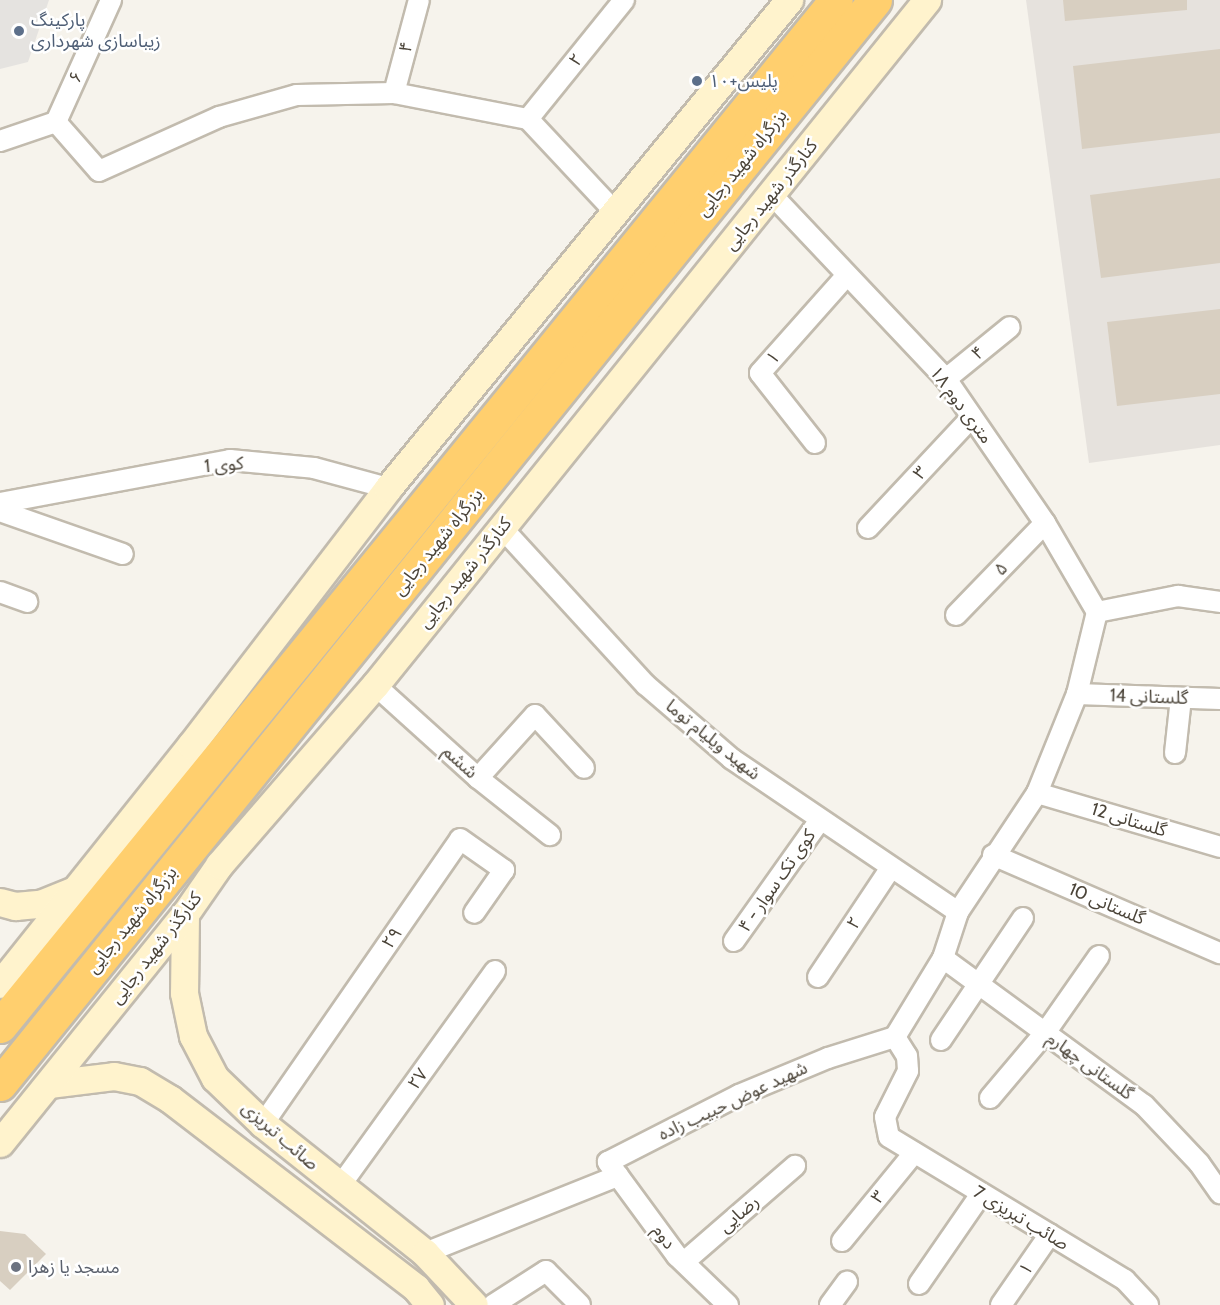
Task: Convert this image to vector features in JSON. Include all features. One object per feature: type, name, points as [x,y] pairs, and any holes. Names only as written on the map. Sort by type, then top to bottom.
[{"type":"highway","name":"بزرگراه شهید رجایی","points":[[0,1084],[342,663],[658,243],[836,0]]},
{"type":"highway","name":"بزرگراه شهید رجایی","points":[[0,1026],[384,557],[658,243],[875,0]]},
{"type":"main road","name":"کنارگذر شهید رجایی","points":[[0,1143],[185,914],[219,865],[375,685],[771,195],[921,4]]},
{"type":"main road","points":[[0,984],[191,745],[388,488],[615,212],[780,5]]},
{"type":"main road","points":[[191,745],[384,557]]},
{"type":"main road","points":[[219,865],[342,663]]},
{"type":"main road","points":[[0,902],[15,906],[40,904],[78,888]]},
{"type":"main road","name":"صائب تبریزی","points":[[185,914],[184,993],[193,1036],[215,1078],[263,1124],[425,1253],[474,1305]]},
{"type":"main road","name":"صائب تبریزی","points":[[49,1084],[114,1076],[140,1082],[170,1099],[407,1281],[430,1305]]},
{"type":"street","name":"۶","points":[[56,122],[111,0]]},
{"type":"street","name":"۴","points":[[394,93],[418,0]]},
{"type":"street","name":"۲","points":[[528,119],[624,0]]},
{"type":"street","points":[[0,141],[56,122],[99,171],[219,117],[297,95],[394,93],[528,119],[615,212]]},
{"type":"street","name":"۱۸ متری دوم","points":[[771,195],[946,379],[1045,523],[1097,612]]},
{"type":"street","name":"۱","points":[[815,443],[760,373],[846,276]]},
{"type":"street","name":"۴","points":[[946,379],[1010,327]]},
{"type":"street","name":"۳","points":[[868,528],[972,417]]},
{"type":"street","name":"کوی 1","points":[[0,503],[59,494],[230,460],[314,468],[388,488]]},
{"type":"street","points":[[0,511],[123,554]]},
{"type":"street","name":"۵","points":[[956,615],[1045,523]]},
{"type":"street","name":"شهید ویلیام توما","points":[[502,528],[646,685],[732,759],[890,869],[958,912]]},
{"type":"street","points":[[0,592],[27,602]]},
{"type":"street","points":[[895,1037],[943,958],[958,912],[993,855],[1037,793],[1077,694],[1097,612],[1178,596],[1220,602]]},
{"type":"street","name":"ششم","points":[[375,685],[478,778],[550,835]]},
{"type":"street","name":"گلستانی 14","points":[[1077,694],[1220,699]]},
{"type":"street","points":[[1175,753],[1181,698]]},
{"type":"street","points":[[478,778],[535,716],[584,768]]},
{"type":"street","name":"گلستانی 12","points":[[1037,793],[1220,847]]},
{"type":"street","name":"۴ - کوی تک سوار","points":[[734,941],[820,820]]},
{"type":"street","name":"۲۹","points":[[263,1124],[460,839],[504,870],[474,913]]},
{"type":"street","name":"گلستانی 10","points":[[993,855],[1220,953]]},
{"type":"street","name":"۲","points":[[818,977],[890,869]]},
{"type":"street","points":[[941,1040],[1023,918]]},
{"type":"street","points":[[990,1098],[1045,1033],[1099,956]]},
{"type":"street","name":"گلستانی چهارم","points":[[943,958],[1144,1105],[1199,1163],[1220,1193]]},
{"type":"street","name":"۲۷","points":[[340,1186],[495,971]]},
{"type":"street","name":"صائب تبریزی 7","points":[[895,1037],[908,1056],[908,1071],[885,1117],[889,1137],[1125,1280],[1148,1305]]},
{"type":"street","name":"شهید عوض حبیب زاده","points":[[425,1253],[613,1169],[739,1095],[828,1058],[895,1037]]},
{"type":"street","name":"۳","points":[[842,1241],[914,1153]]},
{"type":"street","name":"رضایی","points":[[684,1262],[795,1166]]},
{"type":"street","name":"دوم","points":[[613,1169],[684,1262],[719,1302]]},
{"type":"street","points":[[919,1284],[981,1194]]},
{"type":"street","name":"۱","points":[[1002,1305],[1050,1234]]},
{"type":"street","points":[[493,1305],[546,1271],[580,1305]]},
{"type":"street","points":[[830,1305],[847,1282]]},
{"type":"shaded area","name":"پارکینگ زیباسازی شهرداری","points":[[0,0],[49,0],[28,62],[0,69]]},
{"type":"shaded area","points":[[1026,0],[1220,0],[1220,445],[1089,463]]},
{"type":"building","points":[[1063,0],[1187,0],[1187,10],[1065,21]]},
{"type":"building","points":[[1220,49],[1220,133],[1082,149],[1073,66]]},
{"type":"building","points":[[1220,178],[1220,263],[1101,278],[1090,195]]},
{"type":"building","points":[[1220,309],[1220,394],[1117,406],[1107,322]]},
{"type":"building","name":"مسجد یا زهرا","points":[[0,1231],[25,1234],[46,1254],[10,1290],[0,1281]]},
{"type":"place","name":"پارکینگ زیباسازی شهرداری","points":[[19,31]]},
{"type":"place","name":"پلیس+١٠","points":[[697,81]]},
{"type":"place","name":"مسجد یا زهرا","points":[[16,1267]]}]
